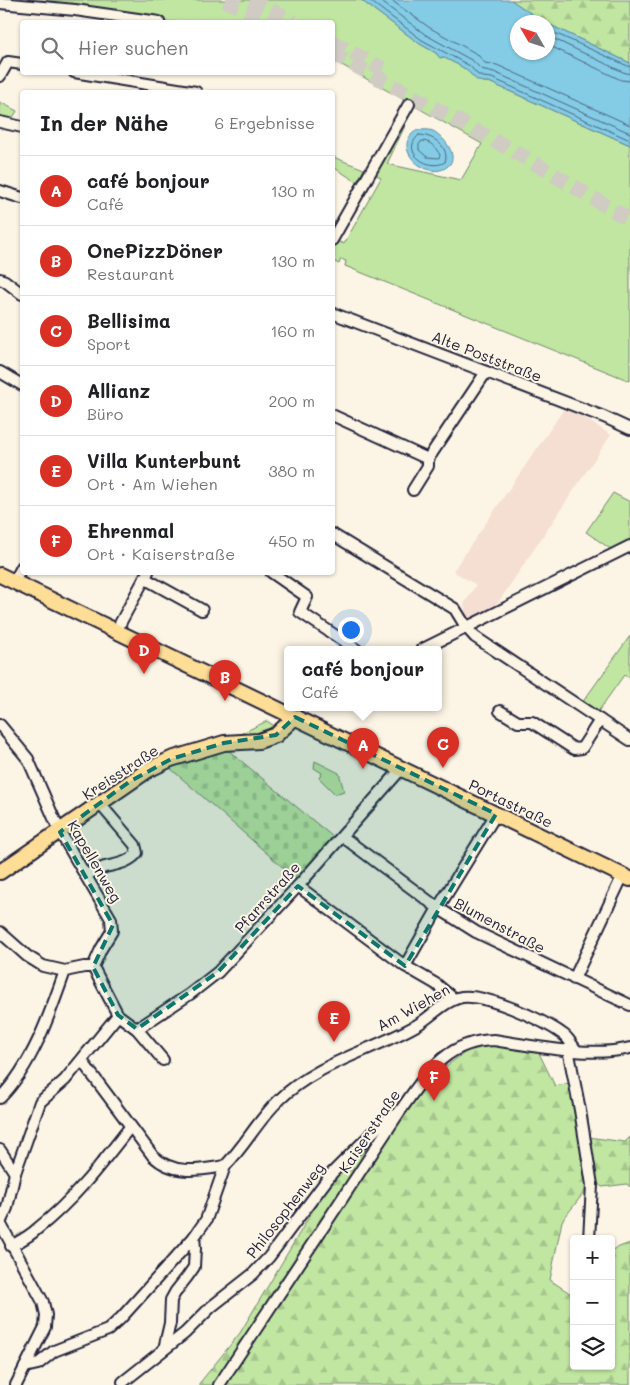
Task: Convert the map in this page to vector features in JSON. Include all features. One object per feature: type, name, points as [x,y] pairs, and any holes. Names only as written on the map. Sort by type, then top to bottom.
[{"type":"main road","name":"Portastraße","points":[[0,575],[116,631],[284,706]]},
{"type":"main road","name":"Portastraße","points":[[297,712],[402,768],[626,877]]},
{"type":"main road","name":"Kreisstraße","points":[[0,872],[148,770],[171,759],[224,743],[259,741],[276,735],[297,712]]},
{"type":"street","points":[[0,3],[75,10],[144,20]]},
{"type":"street","points":[[0,76],[8,62],[20,64]]},
{"type":"street","points":[[92,75],[184,90]]},
{"type":"street","points":[[335,235],[409,104]]},
{"type":"street","points":[[0,122],[20,127]]},
{"type":"street","points":[[0,191],[20,197]]},
{"type":"street","points":[[0,279],[20,292]]},
{"type":"street","name":"Alte Poststraße","points":[[335,313],[604,417],[630,429]]},
{"type":"street","points":[[0,372],[20,384]]},
{"type":"street","points":[[413,490],[428,466],[428,459],[486,372]]},
{"type":"street","points":[[335,416],[428,459]]},
{"type":"street","points":[[335,536],[455,609],[466,627],[475,636],[630,740]]},
{"type":"street","points":[[429,646],[630,546]]},
{"type":"street","points":[[14,582],[20,571]]},
{"type":"street","points":[[116,631],[146,575],[202,610]]},
{"type":"street","points":[[275,575],[306,597],[300,612],[351,646]]},
{"type":"street","points":[[500,711],[518,722],[532,722],[574,749],[582,748],[600,720]]},
{"type":"street","name":"Kapellenweg","points":[[0,725],[28,759],[60,832],[86,874],[113,925],[112,931],[93,967]]},
{"type":"street","name":"Pfarrstraße","points":[[137,1029],[190,994],[218,972],[343,837],[402,768]]},
{"type":"street","points":[[86,874],[105,867],[116,866],[133,858],[137,853],[135,844],[100,804]]},
{"type":"street","points":[[405,966],[496,814]]},
{"type":"street","name":"Blumenstraße","points":[[343,837],[438,908],[476,932],[630,1005]]},
{"type":"street","points":[[574,979],[626,877]]},
{"type":"street","points":[[298,886],[405,966],[436,984],[454,999]]},
{"type":"street","points":[[0,932],[27,956],[43,966],[66,972],[84,966],[93,967],[118,1015],[137,1029],[163,1060]]},
{"type":"street","points":[[0,1098],[12,1086],[24,1067],[66,972]]},
{"type":"street","name":"Am Wiehen","points":[[225,1166],[277,1102],[304,1078],[417,1025],[454,999],[464,997],[494,1001],[524,1013],[564,1035],[572,1050]]},
{"type":"street","points":[[16,1385],[45,1327],[46,1315],[43,1302],[0,1223],[7,1208],[15,1173],[40,1102],[65,1080],[118,1015]]},
{"type":"street","name":"Kaiserstraße","points":[[219,1385],[400,1111],[435,1064],[461,1046],[472,1042],[494,1040],[572,1050],[602,1051],[630,1048]]},
{"type":"street","points":[[572,1050],[592,1185],[589,1235]]},
{"type":"street","points":[[25,1367],[38,1364],[54,1351],[108,1330],[121,1318],[194,1237],[206,1220],[225,1166],[182,1171],[160,1163],[130,1127],[82,1061]]},
{"type":"street","name":"Philosophenweg","points":[[122,1382],[185,1333],[211,1307],[253,1274],[269,1257],[332,1173],[381,1124],[400,1111]]},
{"type":"street","points":[[12,1246],[36,1230],[65,1205],[91,1177],[130,1127]]},
{"type":"street","points":[[0,1150],[15,1173]]},
{"type":"street","points":[[164,1348],[170,1323],[171,1300],[194,1267],[194,1237]]},
{"type":"highlighted area","points":[[295,717],[496,814],[405,966],[298,886],[218,972],[137,1029],[118,1015],[93,967],[113,925],[60,832],[129,782],[171,759],[224,743],[276,735]]},
{"type":"shaded area","points":[[566,406],[611,435],[498,603],[467,621],[464,604],[476,585],[453,571]]},
{"type":"green space","points":[[0,0],[361,0],[420,44],[436,53],[440,58],[443,57],[460,66],[477,80],[489,82],[630,145],[630,381],[345,266],[346,261],[341,259],[339,264],[335,262],[335,245],[337,241],[344,244],[381,178],[375,174],[401,125],[405,126],[387,164],[461,180],[482,144],[335,61],[335,20],[131,20]]},
{"type":"green space","points":[[511,0],[630,0],[630,63],[555,27],[555,15],[533,15]]},
{"type":"green space","points":[[0,102],[17,111],[11,121],[0,118]]},
{"type":"green space","points":[[335,158],[364,169],[357,182],[335,168]]},
{"type":"green space","points":[[613,493],[630,502],[630,541],[612,550],[586,532]]},
{"type":"green space","points":[[630,636],[630,678],[624,675],[597,713],[582,703]]},
{"type":"green space","points":[[267,721],[273,725],[262,735],[240,734]]},
{"type":"green space","points":[[228,750],[333,837],[296,879],[170,768]]},
{"type":"green space","points":[[315,761],[339,773],[344,791],[335,794],[319,778],[322,773],[314,768]]},
{"type":"green space","points":[[485,1044],[537,1049],[555,1086],[570,1083],[589,1186],[562,1221],[550,1280],[570,1293],[570,1370],[615,1370],[615,1249],[630,1243],[630,1385],[198,1385],[240,1333],[334,1175],[403,1114],[416,1095],[438,1072],[467,1051]]},
{"type":"green space","points":[[588,1137],[625,1142],[630,1137],[630,1187],[627,1184],[602,1187],[595,1181]]},
{"type":"water","points":[[361,0],[511,0],[534,15],[510,15],[510,60],[555,60],[555,27],[630,63],[630,145],[489,82],[477,80],[460,66],[443,57],[440,58],[436,53],[420,44]]},
{"type":"water","points":[[417,130],[433,131],[441,137],[451,152],[451,162],[448,166],[440,170],[431,170],[422,167],[414,161],[409,154],[407,146],[409,137]]},
{"type":"tunnel","points":[[225,0],[266,20]]},
{"type":"tunnel","points":[[250,0],[290,20]]},
{"type":"tunnel","points":[[335,44],[383,69]]},
{"type":"tunnel","points":[[335,55],[519,154],[630,220]]},
{"type":"place","name":"Allianz","points":[[144,674]]},
{"type":"place","name":"OnePizzDöner","points":[[225,701]]},
{"type":"place","name":"Bellisima","points":[[443,768]]},
{"type":"place","name":"café bonjour","points":[[363,769]]},
{"type":"place","name":"Villa Kunterbunt","points":[[334,1042]]},
{"type":"place","name":"Ehrenmal","points":[[434,1101]]}]
